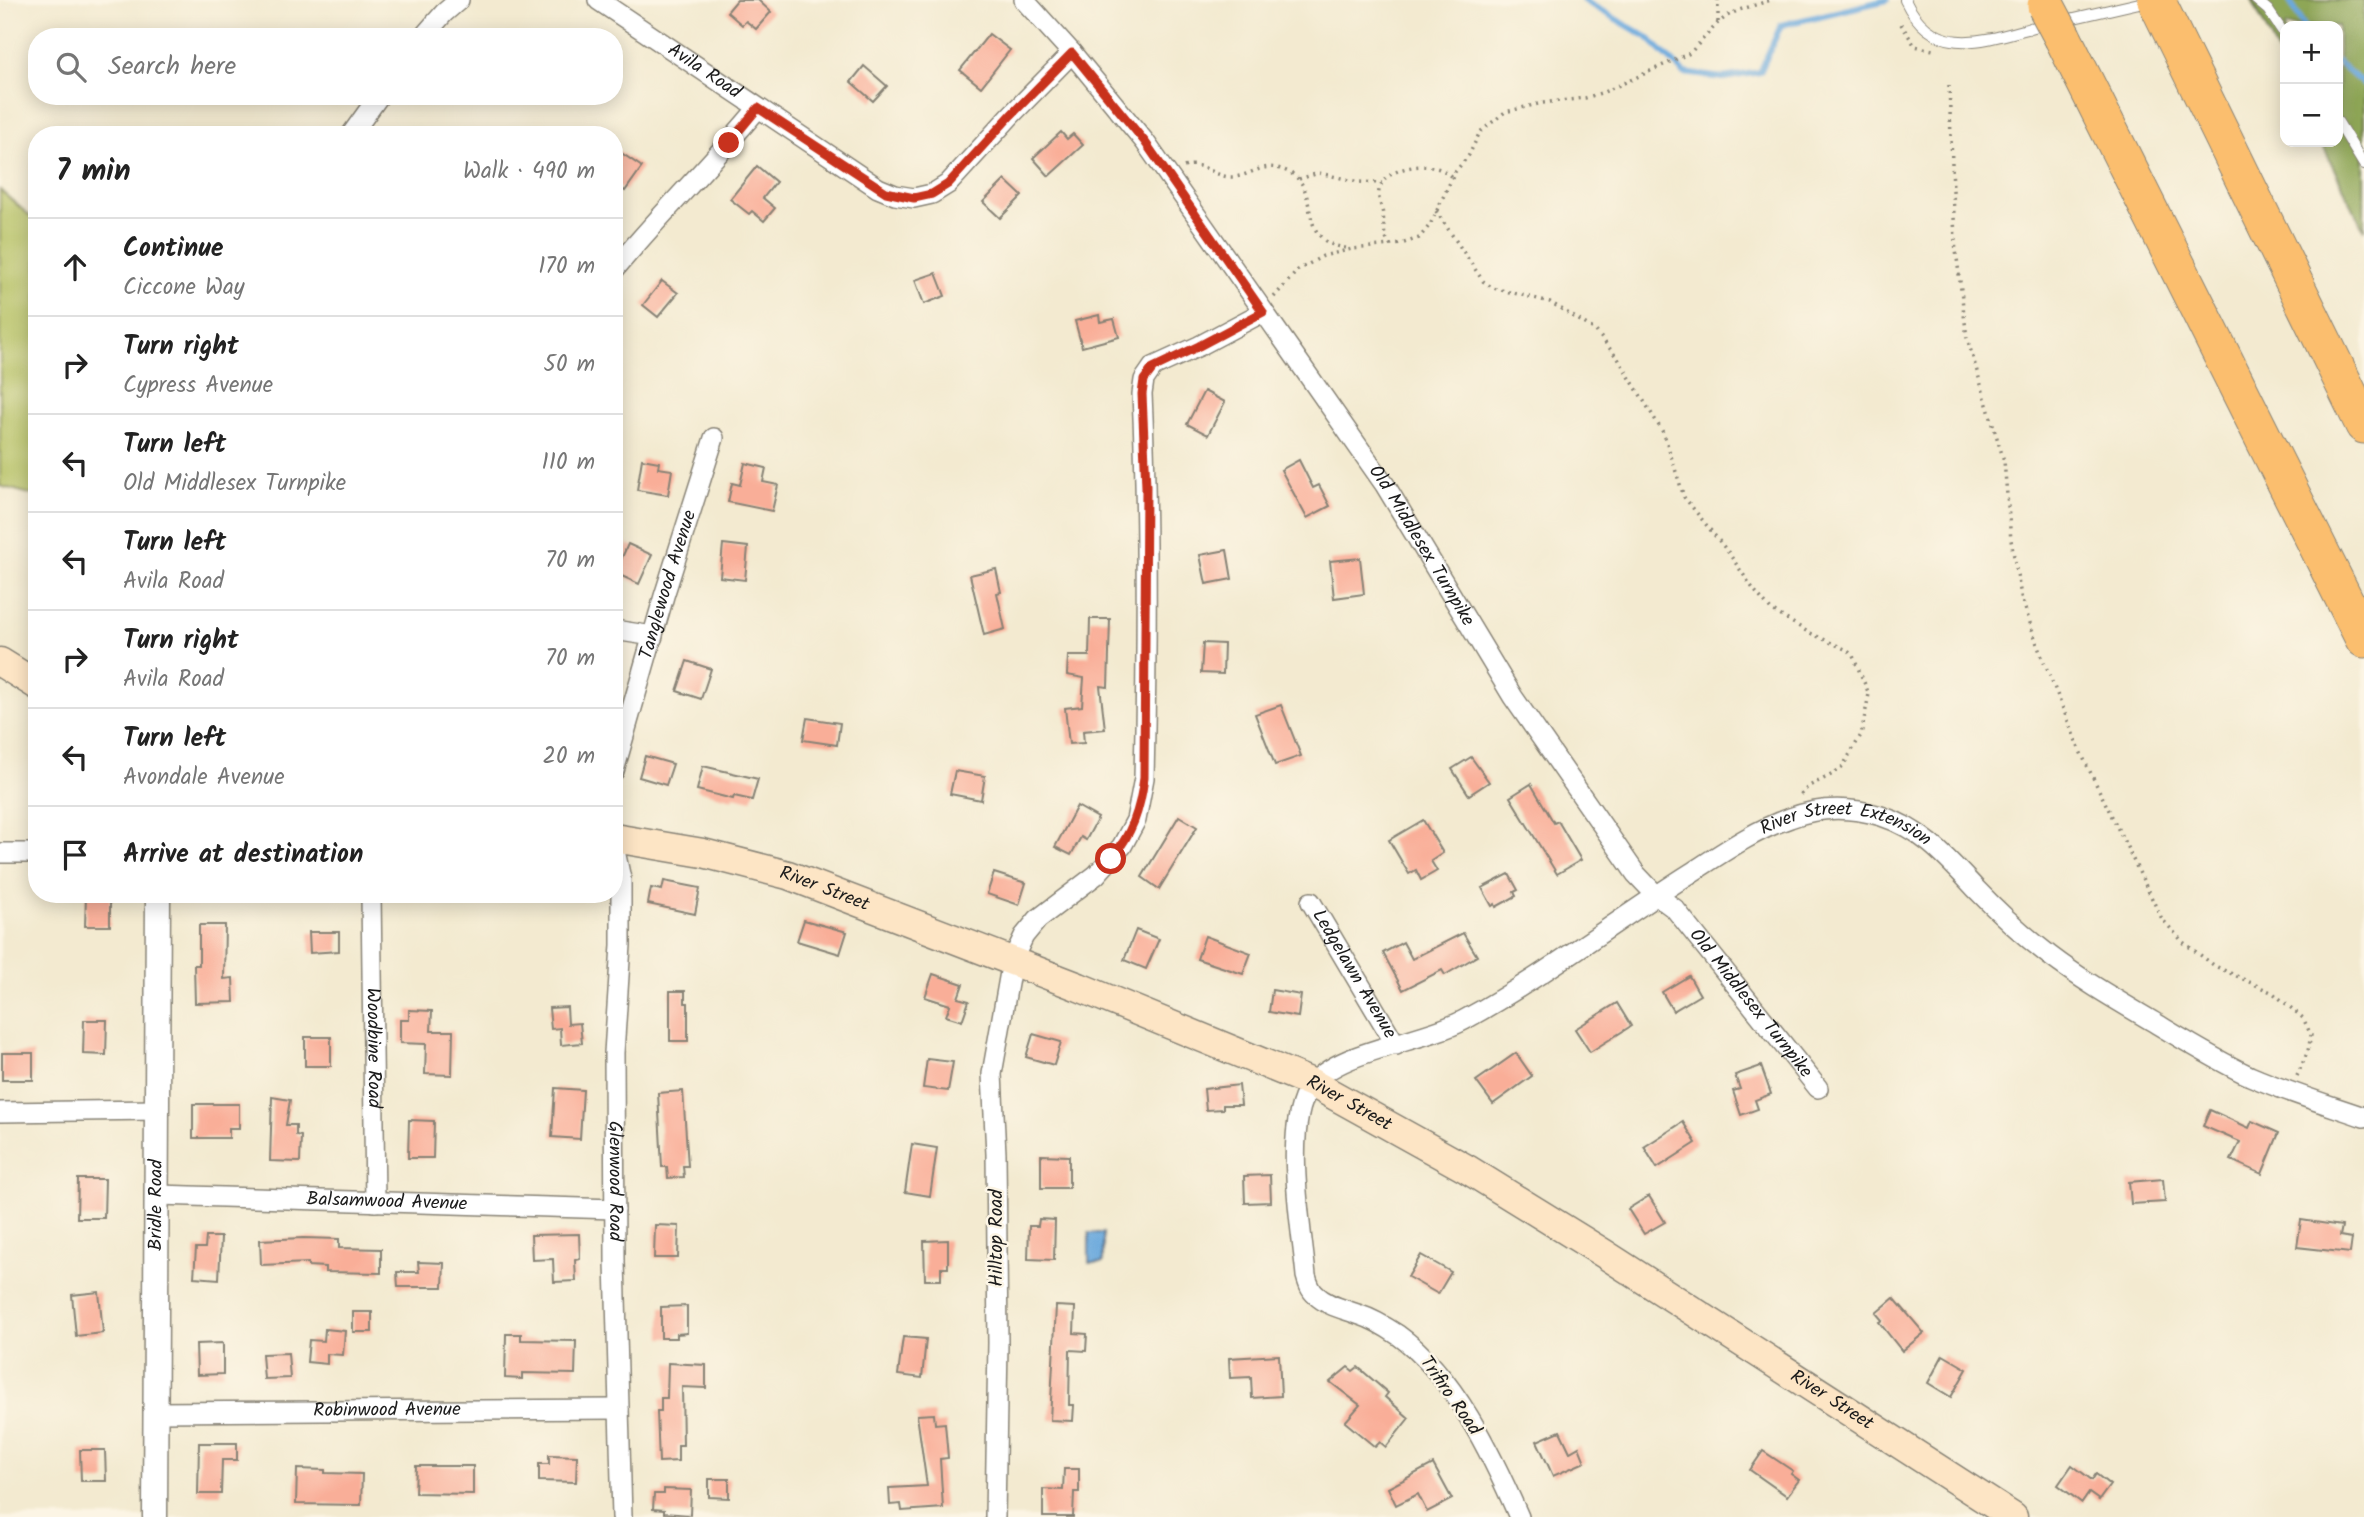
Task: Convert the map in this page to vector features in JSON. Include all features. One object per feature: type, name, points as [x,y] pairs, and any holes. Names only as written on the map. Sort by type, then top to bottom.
[{"type":"highway","points":[[2045,3],[2364,639]]},
{"type":"highway","points":[[2157,5],[2364,425]]},
{"type":"main road","points":[[0,662],[28,679]]},
{"type":"main road","name":"River Street","points":[[623,840],[714,855],[788,875],[1012,961],[1312,1083],[1467,1169],[1603,1253],[2013,1517]]},
{"type":"street","points":[[431,28],[459,0]]},
{"type":"street","name":"Avila Road","points":[[598,0],[886,192],[904,197],[923,196],[948,184],[1072,53]]},
{"type":"street","name":"Old Middlesex Turnpike","points":[[1024,0],[1072,53],[1145,142],[1385,485],[1513,698],[1636,874],[1656,895],[1675,909],[1818,1088]]},
{"type":"street","points":[[357,126],[373,105]]},
{"type":"street","points":[[623,259],[758,108]]},
{"type":"street","name":"Hilltop Road","points":[[995,1517],[998,1343],[992,1074],[1012,961],[1024,936],[1038,919],[1096,875],[1122,846],[1130,834],[1140,805],[1144,778],[1145,719],[1146,487],[1142,394],[1146,375],[1153,368],[1263,312]]},
{"type":"street","name":"Tanglewood Avenue","points":[[623,740],[714,438]]},
{"type":"street","points":[[623,631],[653,636]]},
{"type":"street","name":"River Street Extension","points":[[1312,1083],[1337,1063],[1460,1022],[1492,1004],[1656,895],[1769,826],[1807,813],[1829,810],[1857,811],[1898,822],[1924,836],[1947,856],[2015,928],[2072,971],[2185,1041],[2248,1075],[2364,1117]]},
{"type":"street","points":[[0,853],[28,853]]},
{"type":"street","name":"Ledgelawn Avenue","points":[[1311,902],[1396,1045]]},
{"type":"street","name":"Bridle Road","points":[[155,1517],[158,903]]},
{"type":"street","name":"Woodbine Road","points":[[371,903],[375,1202]]},
{"type":"street","name":"Glenwood Road","points":[[621,903],[614,1053],[622,1517]]},
{"type":"street","name":"Trifiro Road","points":[[1312,1083],[1299,1109],[1295,1142],[1299,1205],[1309,1284],[1322,1300],[1382,1325],[1418,1350],[1430,1362],[1479,1437],[1519,1517]]},
{"type":"street","points":[[0,1112],[158,1110]]},
{"type":"street","name":"Balsamwood Avenue","points":[[158,1195],[615,1209]]},
{"type":"street","name":"Robinwood Avenue","points":[[156,1412],[619,1409]]},
{"type":"lane","points":[[1905,0],[1916,18],[1931,33],[1946,40],[1961,42],[2157,5]]},
{"type":"lane","points":[[2257,0],[2280,28]]},
{"type":"lane","points":[[2343,130],[2364,165]]},
{"type":"path","points":[[1263,312],[1298,270],[1322,256],[1352,249],[1391,246],[1419,238],[1430,225],[1452,178],[1469,155],[1480,132],[1505,113],[1542,103],[1585,98],[1604,92],[1690,53],[1718,23],[1739,9],[1771,0]]},
{"type":"path","points":[[1717,1],[1718,23]]},
{"type":"path","points":[[1949,86],[1955,242],[1964,315],[1976,372],[2004,461],[2011,540],[2021,596],[2063,714],[2162,919],[2183,942],[2215,966],[2273,993],[2303,1018],[2311,1035],[2308,1051],[2290,1091]]},
{"type":"path","points":[[1170,178],[1187,166],[1196,164],[1230,177],[1244,175],[1259,168],[1273,167],[1299,179],[1320,173],[1359,182],[1382,183]]},
{"type":"path","points":[[1391,246],[1384,230],[1379,193],[1382,183],[1397,172],[1419,166],[1437,167],[1452,178]]},
{"type":"path","points":[[1299,179],[1321,236],[1334,245],[1352,249]]},
{"type":"path","points":[[1436,211],[1483,281],[1493,288],[1550,302],[1595,330],[1619,360],[1664,434],[1684,497],[1754,590],[1771,610],[1808,632],[1847,650],[1853,656],[1868,694],[1861,736],[1843,766],[1801,793],[1801,806],[1807,813]]},
{"type":"green space","points":[[2252,0],[2364,0],[2364,230],[2323,147],[2343,147],[2343,21],[2280,21],[2280,58]]},
{"type":"green space","points":[[0,190],[28,214],[28,494],[0,486]]},
{"type":"water","points":[[1089,1233],[1103,1233],[1103,1263],[1089,1263]]},
{"type":"building","points":[[737,0],[758,0],[771,12],[756,29],[746,21],[742,25],[727,12]]},
{"type":"building","points":[[989,34],[1010,50],[981,87],[960,70]]},
{"type":"building","points":[[864,66],[887,86],[873,101],[851,82]]},
{"type":"building","points":[[1061,132],[1067,139],[1073,134],[1083,145],[1049,176],[1033,158]]},
{"type":"building","points":[[623,154],[642,167],[625,191],[623,190]]},
{"type":"building","points":[[757,166],[776,182],[763,198],[775,208],[764,221],[752,211],[749,214],[730,199]]},
{"type":"building","points":[[1005,180],[1022,196],[1000,218],[983,202]]},
{"type":"building","points":[[936,273],[945,296],[924,304],[915,280]]},
{"type":"building","points":[[662,281],[678,293],[658,317],[643,305]]},
{"type":"building","points":[[1099,315],[1100,322],[1114,319],[1119,337],[1082,347],[1075,321]]},
{"type":"building","points":[[1204,391],[1225,402],[1208,435],[1187,424]]},
{"type":"building","points":[[642,459],[659,462],[658,468],[672,470],[668,495],[637,490]]},
{"type":"building","points":[[1299,460],[1313,488],[1319,485],[1330,506],[1307,518],[1281,470]]},
{"type":"building","points":[[745,463],[766,468],[763,482],[778,485],[772,511],[728,502],[732,483],[740,485]]},
{"type":"building","points":[[628,544],[652,555],[639,584],[623,577],[623,555]]},
{"type":"building","points":[[723,544],[748,547],[745,580],[720,577]]},
{"type":"building","points":[[1227,550],[1232,579],[1206,584],[1200,555]]},
{"type":"building","points":[[1360,558],[1364,594],[1334,598],[1330,561]]},
{"type":"building","points":[[996,569],[1001,592],[997,593],[1005,629],[984,635],[970,575]]},
{"type":"building","points":[[1090,619],[1110,619],[1108,687],[1100,686],[1105,729],[1083,731],[1084,743],[1069,744],[1065,708],[1082,706],[1084,678],[1067,675],[1068,656],[1089,656]]},
{"type":"building","points":[[1203,643],[1224,644],[1223,674],[1201,673]]},
{"type":"building","points":[[687,661],[711,669],[701,699],[677,691]]},
{"type":"building","points":[[1281,705],[1301,756],[1275,765],[1255,714]]},
{"type":"building","points":[[807,718],[840,723],[837,745],[803,740]]},
{"type":"building","points":[[645,756],[673,764],[666,785],[639,777]]},
{"type":"building","points":[[1471,757],[1489,782],[1469,795],[1452,769]]},
{"type":"building","points":[[703,766],[758,779],[752,800],[734,796],[733,799],[697,790]]},
{"type":"building","points":[[955,771],[985,776],[981,800],[950,794]]},
{"type":"building","points":[[1531,784],[1554,823],[1558,821],[1581,860],[1557,874],[1510,797]]},
{"type":"building","points":[[1077,806],[1098,818],[1086,840],[1081,837],[1071,855],[1055,847]]},
{"type":"building","points":[[1179,816],[1197,827],[1159,889],[1142,877]]},
{"type":"building","points":[[1423,820],[1443,853],[1431,861],[1437,871],[1421,880],[1416,870],[1409,874],[1389,840]]},
{"type":"building","points":[[994,873],[1026,883],[1019,905],[987,894]]},
{"type":"building","points":[[1509,874],[1518,890],[1514,892],[1516,896],[1496,907],[1495,904],[1492,906],[1482,888]]},
{"type":"building","points":[[664,881],[700,888],[695,914],[648,904],[651,888],[662,890]]},
{"type":"building","points":[[86,903],[110,903],[110,926],[85,926]]},
{"type":"building","points":[[804,920],[847,932],[840,954],[797,941]]},
{"type":"building","points":[[199,925],[225,925],[224,979],[233,978],[234,1002],[195,1003],[194,965],[199,965]]},
{"type":"building","points":[[1136,930],[1159,939],[1146,969],[1124,960]]},
{"type":"building","points":[[309,932],[339,932],[339,951],[310,953]]},
{"type":"building","points":[[1463,933],[1477,956],[1445,975],[1442,970],[1403,990],[1383,953],[1403,942],[1412,959]]},
{"type":"building","points":[[1205,936],[1251,953],[1243,974],[1197,959]]},
{"type":"building","points":[[933,974],[963,984],[958,998],[969,1001],[962,1021],[946,1016],[950,1005],[925,997]]},
{"type":"building","points":[[1689,976],[1700,995],[1673,1011],[1662,992]]},
{"type":"building","points":[[1272,990],[1301,995],[1298,1017],[1269,1012]]},
{"type":"building","points":[[670,991],[685,991],[685,1003],[688,1003],[688,1041],[670,1041]]},
{"type":"building","points":[[1617,1003],[1631,1026],[1590,1052],[1575,1029]]},
{"type":"building","points":[[567,1007],[568,1024],[580,1023],[582,1043],[561,1045],[560,1028],[551,1029],[549,1008]]},
{"type":"building","points":[[409,1010],[432,1011],[431,1031],[453,1031],[452,1075],[425,1074],[426,1044],[400,1043],[400,1020],[409,1020]]},
{"type":"building","points":[[84,1020],[107,1020],[106,1055],[83,1054]]},
{"type":"building","points":[[1033,1034],[1061,1042],[1054,1065],[1026,1057]]},
{"type":"building","points":[[305,1037],[331,1037],[331,1066],[305,1066]]},
{"type":"building","points":[[2,1053],[33,1053],[33,1080],[2,1080]]},
{"type":"building","points":[[1516,1053],[1532,1076],[1493,1104],[1476,1081]]},
{"type":"building","points":[[927,1059],[953,1062],[948,1091],[923,1088]]},
{"type":"building","points":[[1761,1066],[1771,1094],[1755,1100],[1758,1109],[1741,1115],[1733,1091],[1740,1089],[1735,1075]]},
{"type":"building","points":[[1239,1085],[1241,1105],[1223,1105],[1223,1109],[1206,1110],[1204,1089]]},
{"type":"building","points":[[555,1088],[583,1090],[580,1139],[552,1137]]},
{"type":"building","points":[[683,1091],[688,1166],[683,1166],[684,1177],[668,1178],[667,1167],[662,1167],[658,1093]]},
{"type":"building","points":[[272,1097],[290,1100],[286,1125],[296,1125],[296,1135],[301,1136],[300,1162],[270,1161]]},
{"type":"building","points":[[193,1104],[239,1104],[239,1128],[229,1128],[229,1138],[193,1138]]},
{"type":"building","points":[[2210,1110],[2249,1128],[2252,1121],[2279,1133],[2262,1174],[2231,1160],[2240,1142],[2203,1126]]},
{"type":"building","points":[[409,1120],[434,1121],[433,1158],[408,1158]]},
{"type":"building","points":[[1683,1122],[1696,1143],[1657,1168],[1644,1147]]},
{"type":"building","points":[[912,1144],[937,1148],[930,1196],[905,1192]]},
{"type":"building","points":[[1041,1155],[1069,1156],[1069,1188],[1041,1188]]},
{"type":"building","points":[[1270,1175],[1271,1202],[1245,1203],[1244,1176]]},
{"type":"building","points":[[78,1179],[105,1179],[104,1218],[77,1218]]},
{"type":"building","points":[[2163,1179],[2165,1202],[2131,1204],[2129,1182]]},
{"type":"building","points":[[1649,1196],[1665,1222],[1644,1234],[1628,1209]]},
{"type":"building","points":[[1039,1219],[1055,1220],[1054,1260],[1028,1259],[1029,1226],[1038,1226]]},
{"type":"building","points":[[2301,1220],[2342,1226],[2340,1236],[2352,1238],[2350,1253],[2297,1247]]},
{"type":"building","points":[[655,1225],[679,1226],[678,1258],[654,1258]]},
{"type":"building","points":[[579,1234],[580,1259],[575,1260],[576,1281],[554,1282],[553,1259],[532,1260],[531,1235]]},
{"type":"building","points":[[206,1237],[221,1237],[219,1279],[194,1277],[196,1248],[205,1248]]},
{"type":"building","points":[[339,1239],[339,1248],[381,1249],[381,1273],[325,1272],[325,1267],[308,1266],[308,1263],[261,1265],[260,1240]]},
{"type":"building","points":[[948,1240],[948,1268],[941,1268],[941,1280],[925,1280],[924,1241]]},
{"type":"building","points":[[1421,1255],[1451,1272],[1438,1294],[1408,1277]]},
{"type":"building","points":[[418,1262],[444,1263],[443,1287],[398,1287],[397,1272],[419,1272]]},
{"type":"building","points":[[99,1292],[103,1333],[76,1336],[72,1295]]},
{"type":"building","points":[[1894,1298],[1924,1333],[1902,1351],[1879,1322],[1882,1320],[1876,1313]]},
{"type":"building","points":[[687,1306],[687,1333],[677,1334],[677,1338],[661,1338],[661,1307]]},
{"type":"building","points":[[1056,1306],[1075,1307],[1074,1333],[1087,1334],[1086,1351],[1070,1350],[1069,1405],[1074,1405],[1073,1421],[1050,1420]]},
{"type":"building","points":[[353,1312],[372,1312],[372,1332],[353,1332]]},
{"type":"building","points":[[325,1329],[345,1331],[343,1355],[327,1354],[327,1364],[307,1362],[309,1340],[324,1341]]},
{"type":"building","points":[[506,1334],[521,1334],[521,1340],[576,1341],[575,1374],[522,1373],[522,1379],[505,1378]]},
{"type":"building","points":[[903,1337],[926,1339],[922,1378],[898,1375]]},
{"type":"building","points":[[223,1343],[223,1374],[197,1375],[196,1344]]},
{"type":"building","points":[[288,1353],[290,1378],[264,1379],[262,1354]]},
{"type":"building","points":[[1279,1355],[1281,1396],[1252,1398],[1251,1377],[1230,1378],[1229,1358]]},
{"type":"building","points":[[1943,1355],[1967,1369],[1951,1397],[1928,1383]]},
{"type":"building","points":[[668,1363],[706,1365],[706,1388],[682,1387],[683,1445],[678,1445],[678,1461],[659,1462],[657,1411],[661,1411],[661,1398],[667,1398]]},
{"type":"building","points":[[1348,1367],[1353,1371],[1358,1367],[1388,1393],[1385,1397],[1409,1418],[1386,1447],[1380,1442],[1375,1447],[1345,1422],[1360,1405],[1330,1382]]},
{"type":"building","points":[[934,1414],[935,1424],[945,1423],[948,1458],[940,1459],[943,1508],[902,1511],[901,1504],[890,1505],[889,1488],[927,1486],[917,1415]]},
{"type":"building","points":[[1560,1431],[1570,1452],[1579,1447],[1585,1462],[1553,1476],[1537,1441]]},
{"type":"building","points":[[199,1443],[237,1443],[237,1460],[222,1460],[221,1494],[198,1494]]},
{"type":"building","points":[[80,1450],[105,1450],[106,1481],[81,1481]]},
{"type":"building","points":[[1763,1451],[1793,1471],[1791,1474],[1799,1480],[1787,1496],[1750,1470]]},
{"type":"building","points":[[549,1455],[577,1456],[576,1482],[539,1481],[539,1464],[549,1464]]},
{"type":"building","points":[[1433,1464],[1452,1499],[1427,1512],[1418,1494],[1396,1505],[1388,1488]]},
{"type":"building","points":[[2072,1465],[2092,1480],[2096,1474],[2110,1485],[2099,1500],[2089,1493],[2082,1503],[2058,1485]]},
{"type":"building","points":[[416,1466],[473,1466],[473,1494],[415,1493]]},
{"type":"building","points":[[297,1469],[362,1474],[361,1505],[296,1504]]},
{"type":"building","points":[[1064,1469],[1079,1469],[1079,1492],[1074,1492],[1073,1517],[1043,1517],[1043,1489],[1063,1490]]},
{"type":"building","points":[[709,1479],[729,1479],[729,1498],[709,1497]]},
{"type":"building","points":[[664,1489],[691,1490],[690,1515],[664,1513],[664,1510],[653,1509],[654,1494],[664,1494]]},
{"type":"waterway","points":[[1583,0],[1647,37],[1684,73],[1723,78],[1760,72],[1781,25],[1887,0]]},
{"type":"waterway","points":[[2289,0],[2301,21]]},
{"type":"waterway","points":[[2343,66],[2364,85]]},
{"type":"route","points":[[729,143],[758,108],[886,192],[914,198],[932,194],[948,184],[1072,53],[1145,142],[1263,312],[1153,368],[1144,380],[1144,778],[1136,820],[1130,834],[1111,859]]}]
